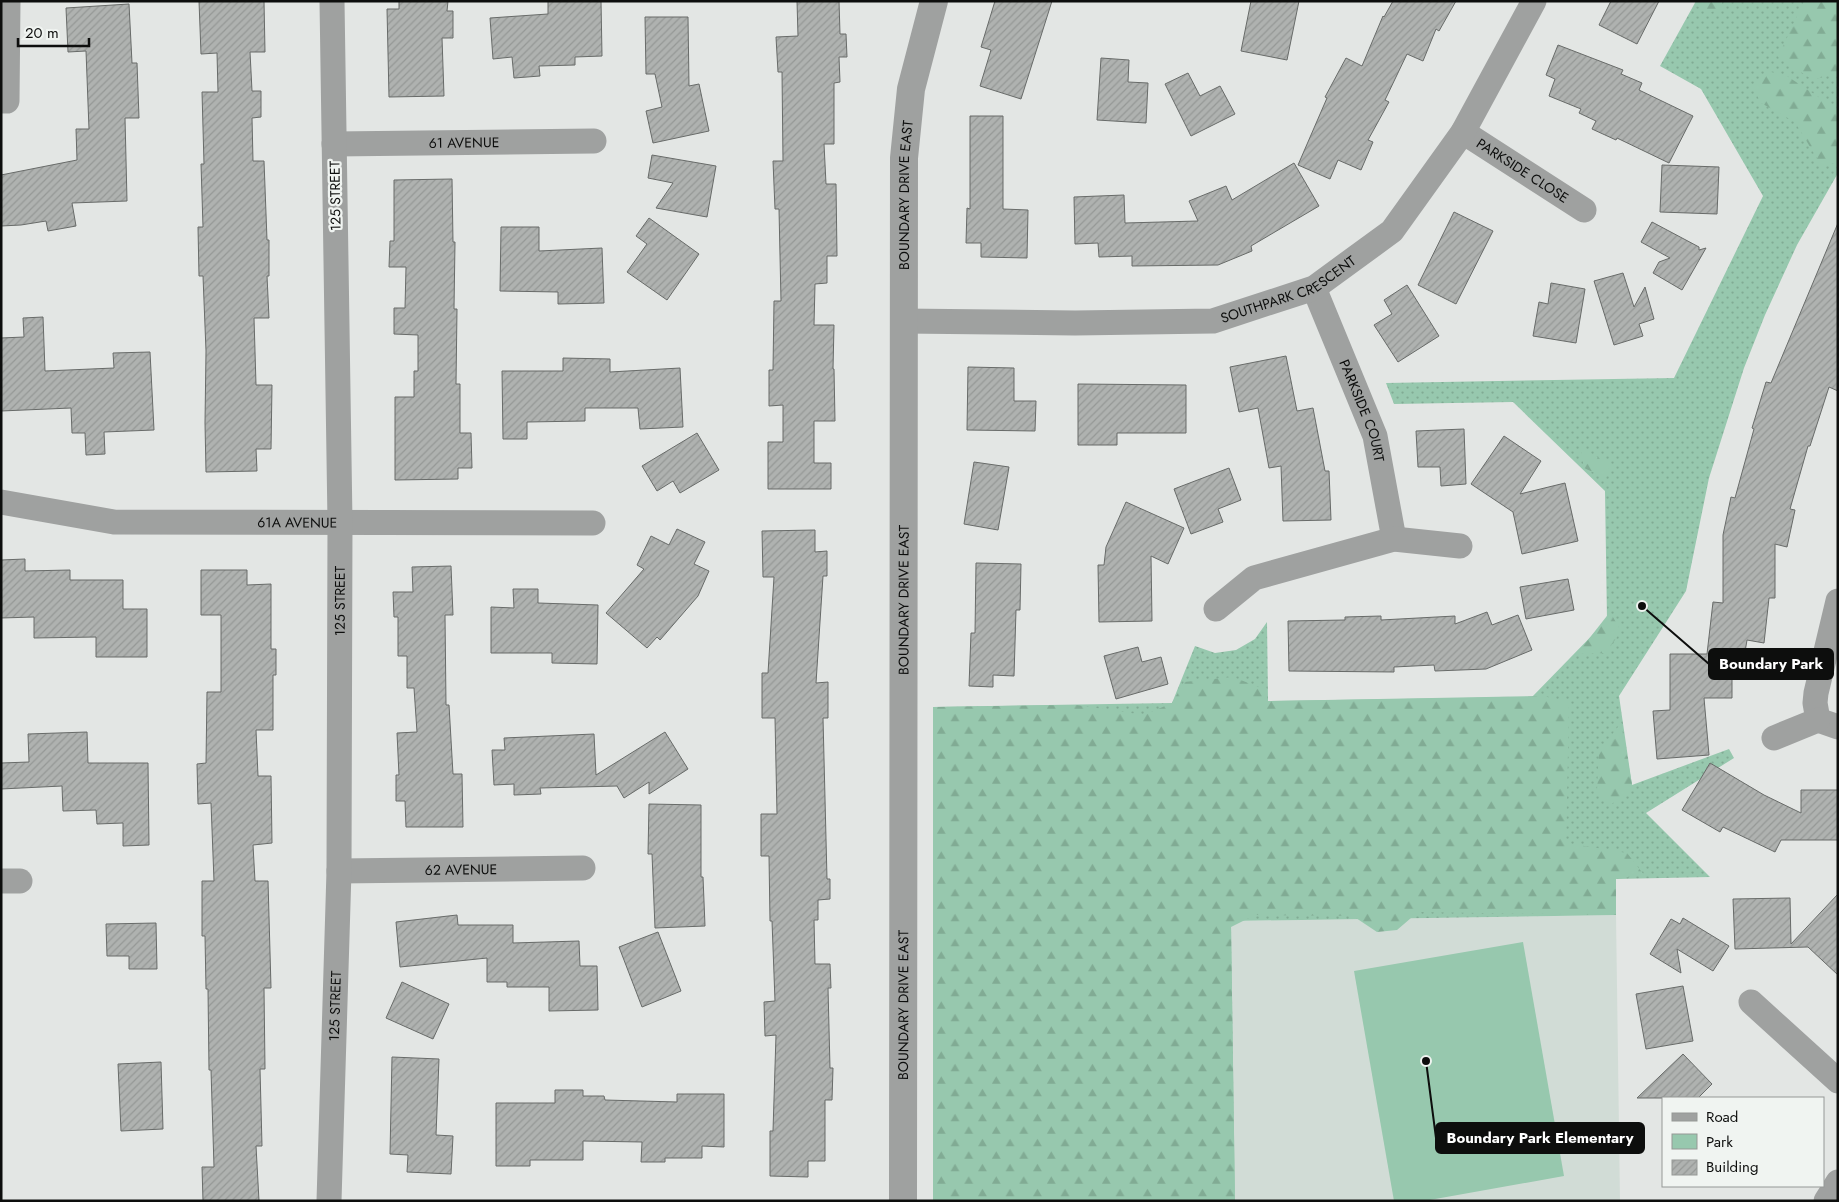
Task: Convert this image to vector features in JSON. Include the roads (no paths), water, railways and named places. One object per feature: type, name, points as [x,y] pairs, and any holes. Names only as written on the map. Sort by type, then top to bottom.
[{"type":"street","points":[[4,101],[8,1]]},
{"type":"street","name":"125 STREET","points":[[329,1201],[339,871],[340,522],[332,1]]},
{"type":"street","name":"BOUNDARY DRIVE EAST","points":[[902,1201],[904,158],[911,89],[934,1]]},
{"type":"street","name":"SOUTHPARK CRESCENT","points":[[903,321],[1075,323],[1213,321],[1314,288],[1392,231],[1463,132],[1534,1]]},
{"type":"street","name":"PARKSIDE CLOSE","points":[[1463,132],[1584,210]]},
{"type":"street","name":"61 AVENUE","points":[[334,144],[594,140]]},
{"type":"street","name":"PARKSIDE COURT","points":[[1314,288],[1375,436],[1394,539]]},
{"type":"street","name":"61A AVENUE","points":[[1,502],[114,522],[593,523]]},
{"type":"street","points":[[1216,609],[1254,578],[1394,539],[1460,546]]},
{"type":"street","points":[[1774,738],[1828,724],[1815,703],[1838,601]]},
{"type":"street","name":"62 AVENUE","points":[[339,871],[583,868]]},
{"type":"street","points":[[1751,1002],[1838,1081]]},
{"type":"street","points":[[1826,1201],[1838,1182]]},
{"type":"place","name":"Boundary Park","points":[[1642,606]]},
{"type":"place","name":"Boundary Park Elementary","points":[[1426,1061]]}]
